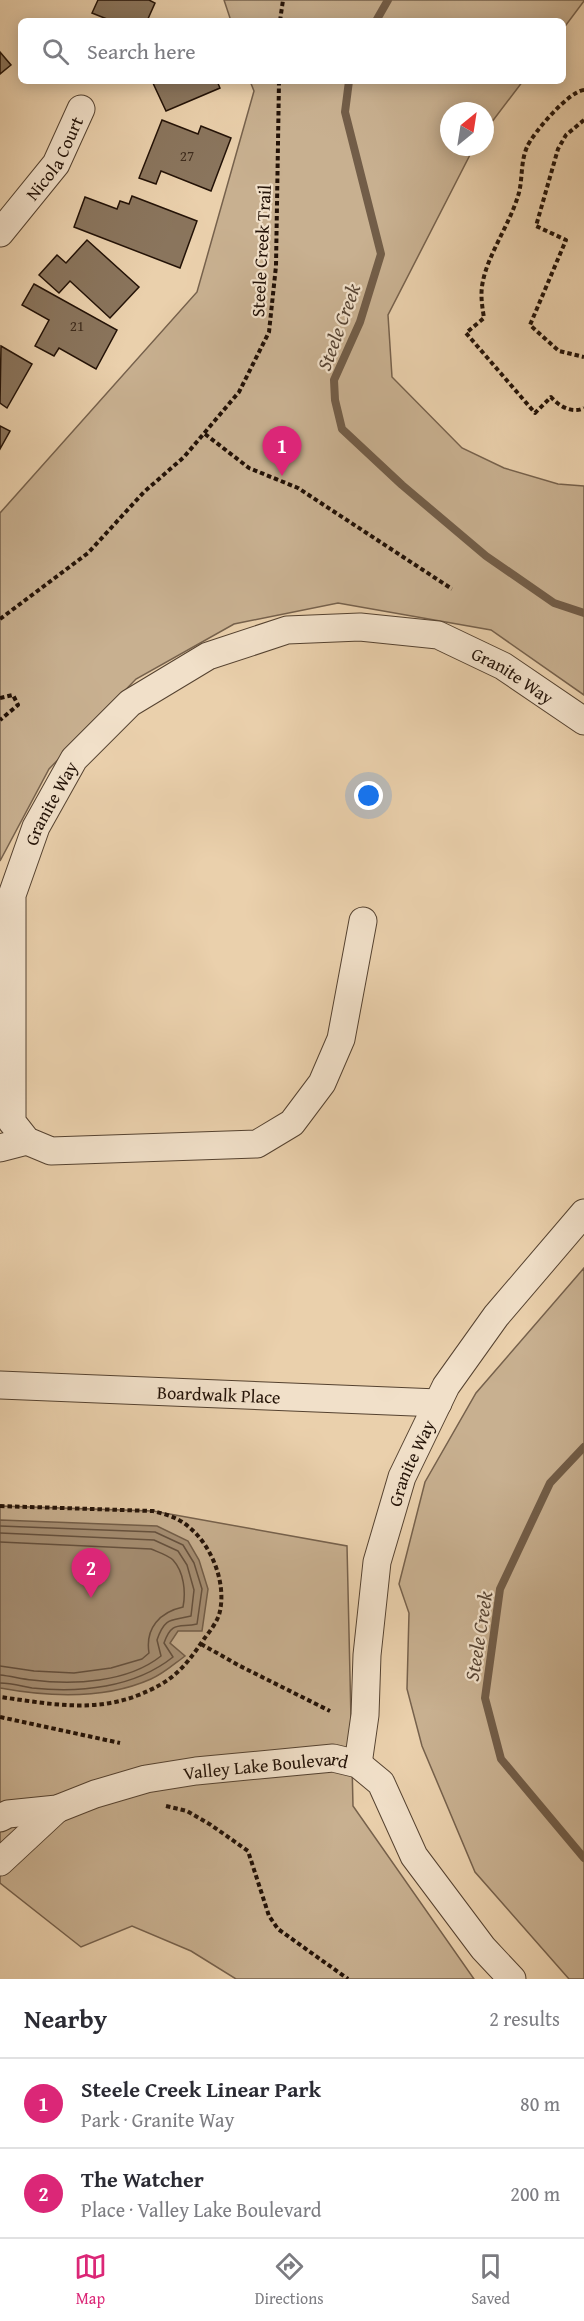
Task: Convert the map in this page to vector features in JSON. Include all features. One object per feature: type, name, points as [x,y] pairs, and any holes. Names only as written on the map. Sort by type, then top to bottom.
[{"type":"street","name":"Nicola Court","points":[[0,233],[56,164],[81,109]]},
{"type":"street","name":"Granite Way","points":[[27,1141],[12,1122],[12,895],[36,826],[74,759],[130,703],[208,656],[287,630],[360,627],[438,635],[503,666],[584,721]]},
{"type":"street","points":[[0,1148],[27,1141],[51,1151],[257,1144],[292,1123],[322,1083],[341,1039],[363,921]]},
{"type":"street","name":"Granite Way","points":[[358,1764],[365,1715],[367,1655],[377,1562],[402,1477],[446,1386],[496,1316],[584,1213]]},
{"type":"street","name":"Boardwalk Place","points":[[0,1385],[438,1403]]},
{"type":"street","name":"Valley Lake Boulevard","points":[[0,1818],[8,1814],[57,1809],[94,1794],[146,1779],[196,1771],[333,1758],[358,1764],[381,1783],[414,1856],[483,1948],[512,1979]]},
{"type":"street","name":"Valley Lake Boulevard","points":[[0,1862],[57,1809]]},
{"type":"path","points":[[280,18],[283,0]]},
{"type":"path","name":"Steele Creek Trail","points":[[0,619],[88,553],[144,492],[184,457],[239,392],[270,332],[276,266],[279,84]]},
{"type":"path","points":[[584,90],[579,90],[558,107],[527,146],[522,162],[519,195],[483,280],[481,299],[484,318],[466,333],[535,413],[551,397],[557,404],[569,410],[580,411],[584,408]]},
{"type":"path","points":[[584,120],[566,135],[558,150],[536,226],[566,240],[530,325],[559,351],[584,357]]},
{"type":"path","points":[[205,434],[249,468],[298,488],[452,589]]},
{"type":"path","points":[[0,698],[12,695],[18,705],[0,720]]},
{"type":"path","points":[[0,1506],[153,1511],[175,1518],[188,1527],[210,1553],[221,1593],[219,1613],[201,1644],[185,1667],[168,1681],[136,1696],[113,1703],[68,1706],[0,1697]]},
{"type":"path","points":[[201,1644],[330,1711]]},
{"type":"path","points":[[0,1717],[120,1743]]},
{"type":"path","points":[[166,1806],[187,1811],[248,1851],[269,1916],[278,1929],[348,1979]]},
{"type":"shaded area","points":[[224,0],[584,0],[566,25],[566,18],[230,18]]},
{"type":"shaded area","points":[[251,84],[521,84],[494,119],[494,102],[440,102],[440,156],[469,156],[388,315],[392,377],[462,448],[504,468],[558,484],[584,486],[584,695],[491,630],[338,603],[234,624],[136,679],[49,769],[0,861],[0,513],[197,292],[254,91]]},
{"type":"shaded area","points":[[584,1268],[584,1979],[569,1979],[475,1872],[422,1746],[407,1689],[409,1613],[399,1584],[425,1482],[476,1393]]},
{"type":"shaded area","points":[[0,1506],[153,1511],[347,1546],[353,1806],[474,1979],[236,1979],[191,1951],[132,1926],[81,1947],[0,1883]]},
{"type":"water","points":[[0,1520],[157,1526],[188,1541],[199,1560],[208,1589],[202,1631],[178,1631],[170,1643],[185,1656],[160,1674],[133,1686],[114,1691],[76,1695],[0,1688]]},
{"type":"building","points":[[98,0],[149,0],[155,3],[148,18],[104,18],[92,13]]},
{"type":"building","points":[[0,52],[11,65],[0,74]]},
{"type":"building","points":[[153,84],[218,84],[220,88],[166,111]]},
{"type":"building","points":[[162,120],[198,134],[201,126],[231,138],[211,191],[161,171],[156,184],[139,178]]},
{"type":"building","points":[[132,196],[197,221],[180,268],[74,227],[85,197],[117,209],[120,201],[129,204]]},
{"type":"building","points":[[87,240],[139,287],[110,318],[70,281],[59,293],[39,275],[57,255],[66,263]]},
{"type":"building","points":[[34,284],[117,330],[96,369],[59,348],[54,356],[35,346],[49,320],[22,305]]},
{"type":"building","points":[[1,346],[32,364],[7,408],[0,403]]},
{"type":"building","points":[[0,426],[10,431],[0,449]]},
{"type":"waterway","name":"Steele Creek","points":[[378,18],[388,0]]},
{"type":"waterway","name":"Steele Creek","points":[[349,84],[345,112],[381,254],[360,322],[334,380],[335,400],[342,429],[402,485],[486,556],[554,603],[584,613]]},
{"type":"waterway","name":"Steele Creek","points":[[584,1447],[550,1483],[500,1589],[485,1698],[501,1759],[584,1858]]},
{"type":"place","name":"Steele Creek Linear Park","points":[[282,476]]},
{"type":"place","name":"The Watcher","points":[[91,1598]]}]
